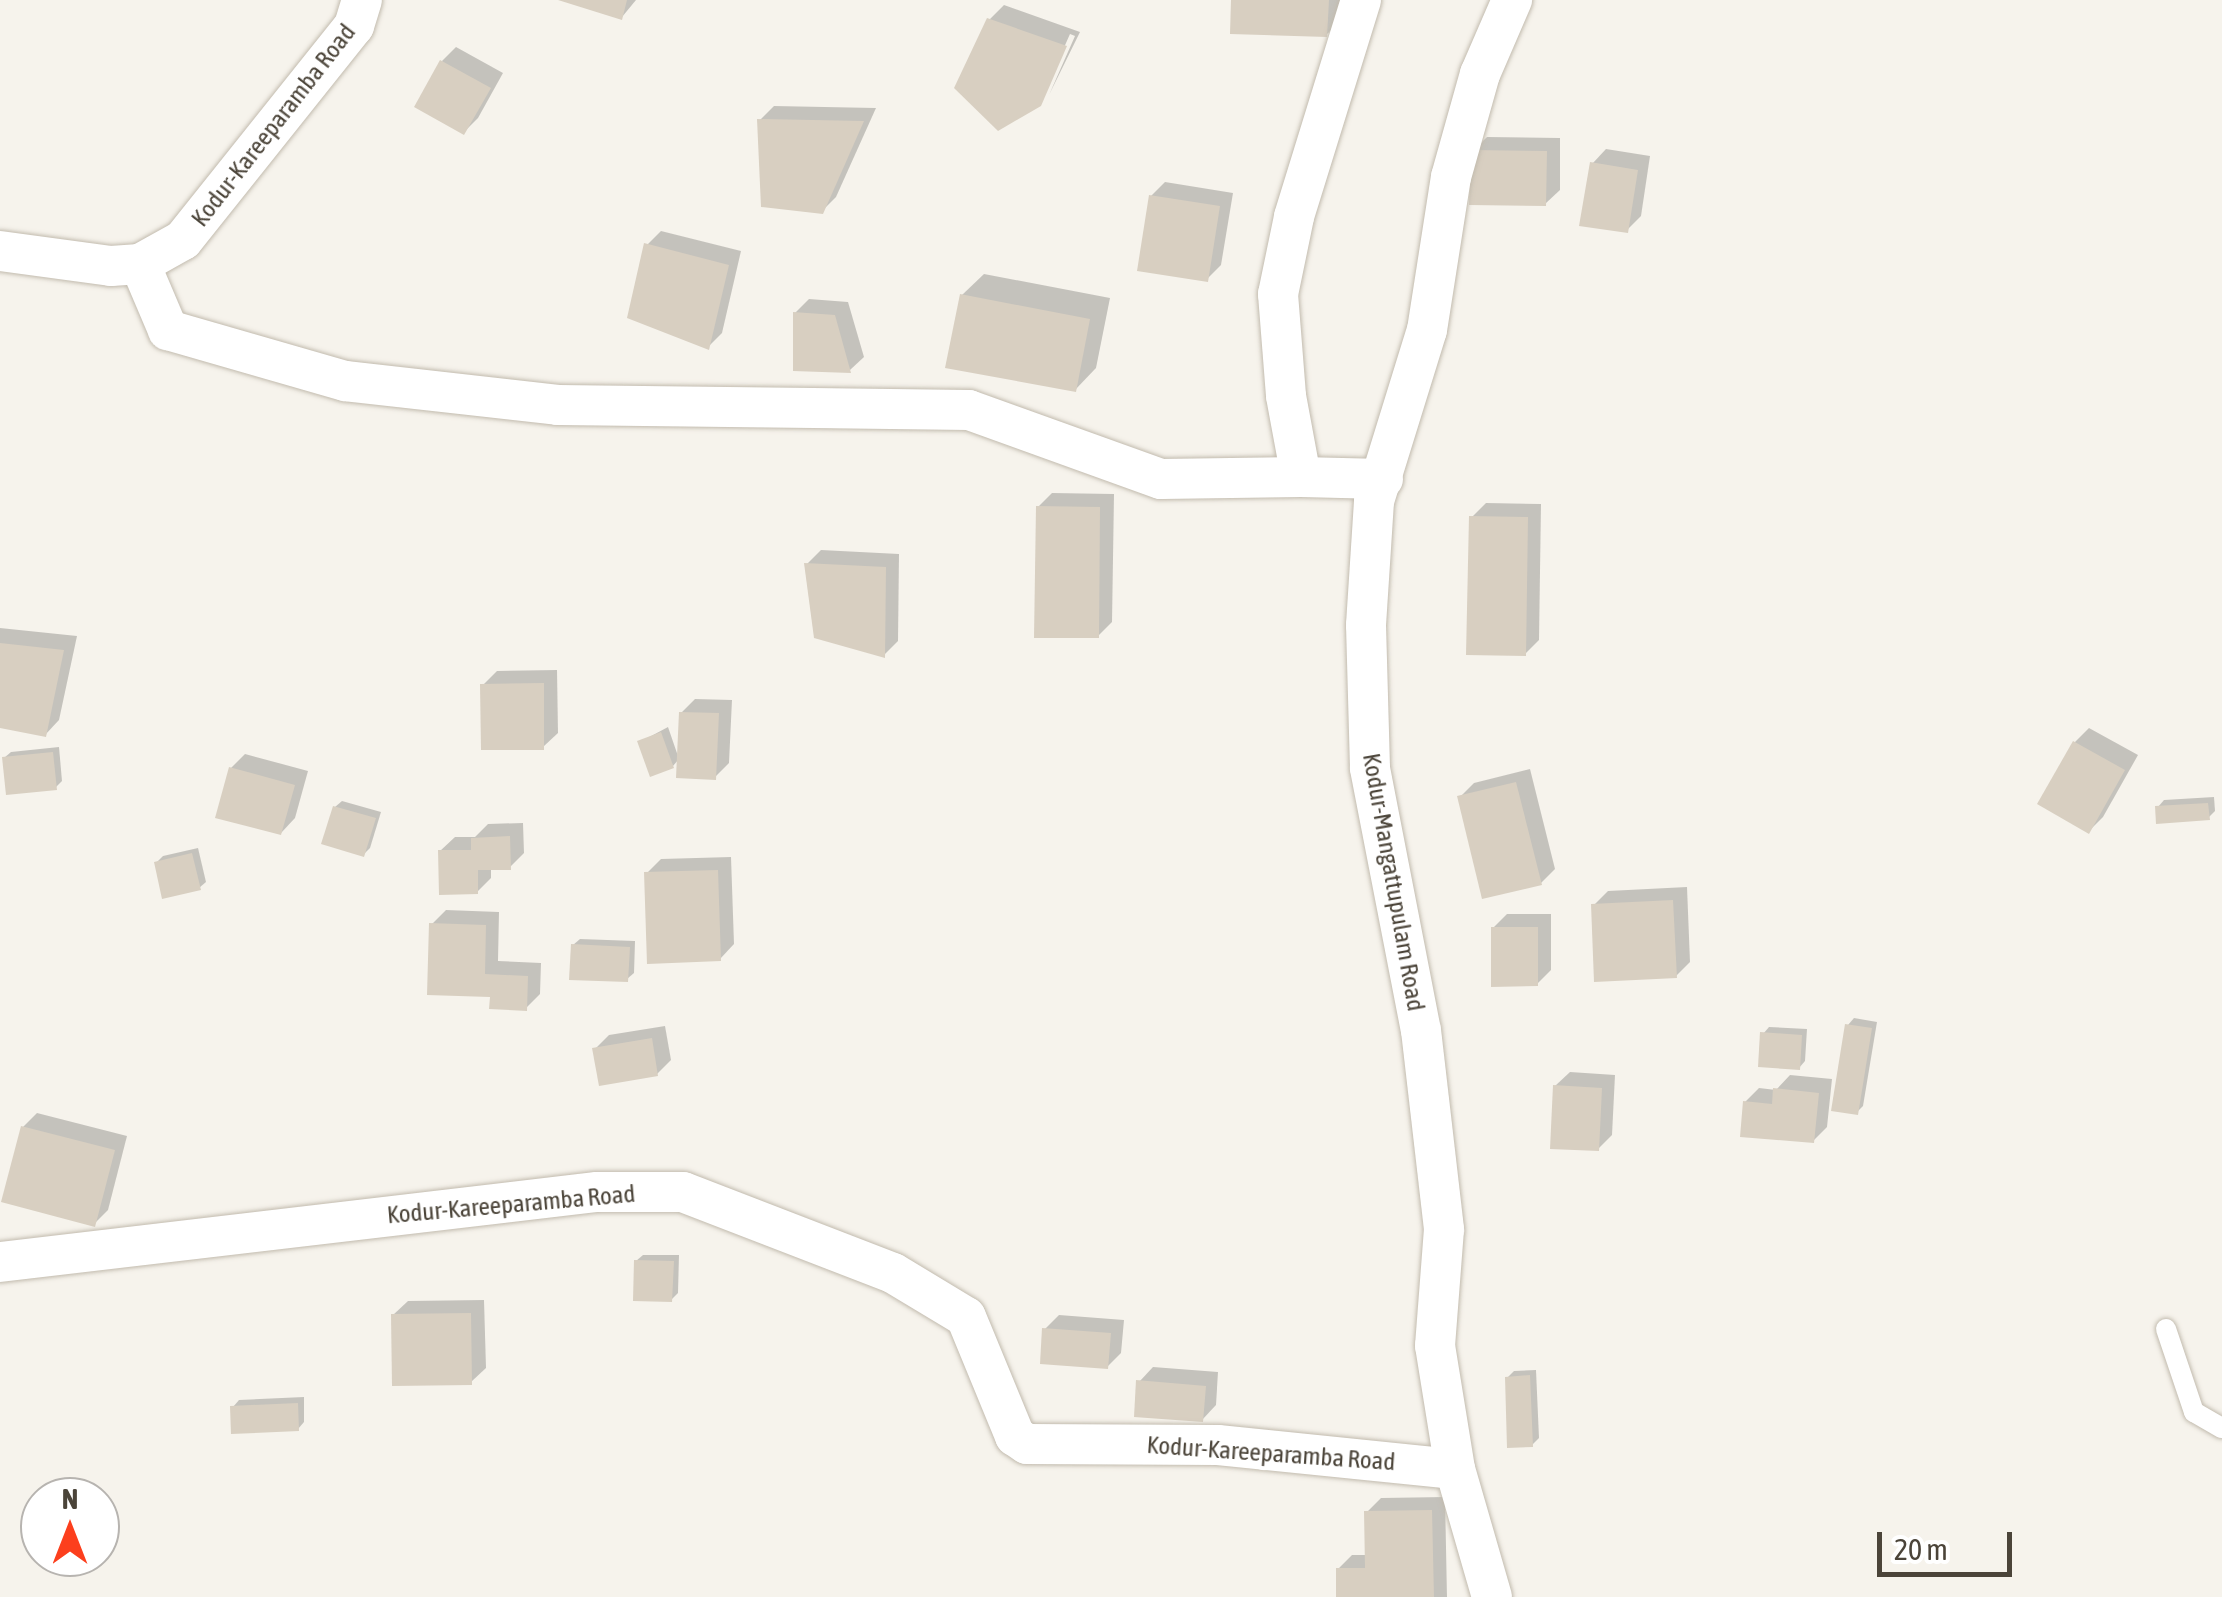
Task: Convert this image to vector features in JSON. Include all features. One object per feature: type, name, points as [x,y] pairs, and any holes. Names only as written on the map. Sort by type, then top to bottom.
[{"type":"street","name":"Kodur-Kareeparamba Road","points":[[140,264],[183,240],[354,26],[362,0]]},
{"type":"street","points":[[1301,477],[1286,396],[1278,294],[1294,217],[1361,0]]},
{"type":"street","name":"Kodur-Mangattupulam Road","points":[[1492,1597],[1455,1469],[1435,1346],[1444,1229],[1421,1031],[1370,768],[1366,625],[1374,501],[1428,330],[1451,177],[1480,74],[1512,0]]},
{"type":"street","points":[[0,251],[111,266],[140,264],[168,330],[345,381],[558,405],[969,410],[1162,479],[1383,479]]},
{"type":"street","name":"Kodur-Kareeparamba Road","points":[[0,1262],[596,1192],[683,1192],[893,1273],[966,1317],[1015,1436],[1027,1444],[1218,1445],[1455,1469]]},
{"type":"lane","points":[[2166,1329],[2194,1412],[2222,1428]]},
{"type":"building","points":[[558,0],[627,0],[622,20]]},
{"type":"building","points":[[1231,0],[1329,0],[1327,37],[1230,34]]},
{"type":"building","points":[[987,18],[1067,46],[1041,106],[998,131],[954,88]]},
{"type":"building","points":[[440,60],[491,88],[464,135],[414,107]]},
{"type":"building","points":[[757,119],[864,121],[823,214],[761,207]]},
{"type":"building","points":[[1471,150],[1547,151],[1546,206],[1469,205]]},
{"type":"building","points":[[1590,162],[1638,170],[1628,233],[1579,226]]},
{"type":"building","points":[[1149,195],[1220,206],[1208,282],[1137,271]]},
{"type":"building","points":[[644,243],[729,265],[709,350],[627,318]]},
{"type":"building","points":[[960,294],[1090,319],[1076,392],[945,368]]},
{"type":"building","points":[[793,312],[835,315],[851,373],[793,371]]},
{"type":"building","points":[[1036,506],[1100,507],[1099,638],[1034,638]]},
{"type":"building","points":[[1469,516],[1528,517],[1526,656],[1466,655]]},
{"type":"building","points":[[804,563],[886,567],[885,658],[814,638]]},
{"type":"building","points":[[0,643],[64,650],[46,737],[0,728]]},
{"type":"building","points":[[544,683],[544,750],[481,750],[480,684]]},
{"type":"building","points":[[679,712],[719,713],[716,780],[676,778]]},
{"type":"building","points":[[661,732],[674,768],[650,777],[637,741]]},
{"type":"building","points":[[2073,741],[2125,770],[2089,834],[2037,804]]},
{"type":"building","points":[[53,752],[57,790],[6,795],[2,757]]},
{"type":"building","points":[[229,767],[295,785],[281,835],[215,818]]},
{"type":"building","points":[[1516,782],[1542,885],[1482,899],[1457,796]]},
{"type":"building","points":[[2208,803],[2210,820],[2156,824],[2155,806]]},
{"type":"building","points":[[333,806],[376,818],[364,857],[321,844]]},
{"type":"building","points":[[510,836],[511,870],[478,870],[478,894],[439,895],[438,850],[471,850],[471,838]]},
{"type":"building","points":[[192,853],[201,890],[162,899],[154,862]]},
{"type":"building","points":[[718,870],[721,961],[647,964],[644,872]]},
{"type":"building","points":[[1673,900],[1677,978],[1594,982],[1591,904]]},
{"type":"building","points":[[429,923],[486,925],[485,974],[528,976],[527,1011],[489,1009],[490,997],[427,995]]},
{"type":"building","points":[[1491,927],[1538,927],[1538,986],[1491,987]]},
{"type":"building","points":[[571,944],[630,947],[628,982],[569,980]]},
{"type":"building","points":[[1845,1024],[1872,1028],[1858,1115],[1831,1111]]},
{"type":"building","points":[[1760,1032],[1802,1035],[1800,1070],[1758,1067]]},
{"type":"building","points":[[652,1038],[658,1076],[599,1086],[592,1048]]},
{"type":"building","points":[[1553,1085],[1602,1088],[1599,1151],[1550,1149]]},
{"type":"building","points":[[1773,1088],[1819,1093],[1814,1143],[1740,1137],[1743,1101],[1772,1104]]},
{"type":"building","points":[[21,1126],[115,1150],[95,1227],[1,1202]]},
{"type":"building","points":[[634,1260],[674,1261],[672,1302],[633,1301]]},
{"type":"building","points":[[471,1313],[472,1385],[392,1386],[391,1314]]},
{"type":"building","points":[[1042,1328],[1111,1333],[1108,1369],[1040,1364]]},
{"type":"building","points":[[1530,1375],[1533,1447],[1507,1448],[1505,1377]]},
{"type":"building","points":[[1136,1380],[1206,1386],[1203,1422],[1134,1417]]},
{"type":"building","points":[[298,1403],[299,1431],[231,1434],[230,1406]]},
{"type":"building","points":[[1432,1510],[1434,1597],[1336,1597],[1336,1568],[1365,1568],[1364,1511]]}]
